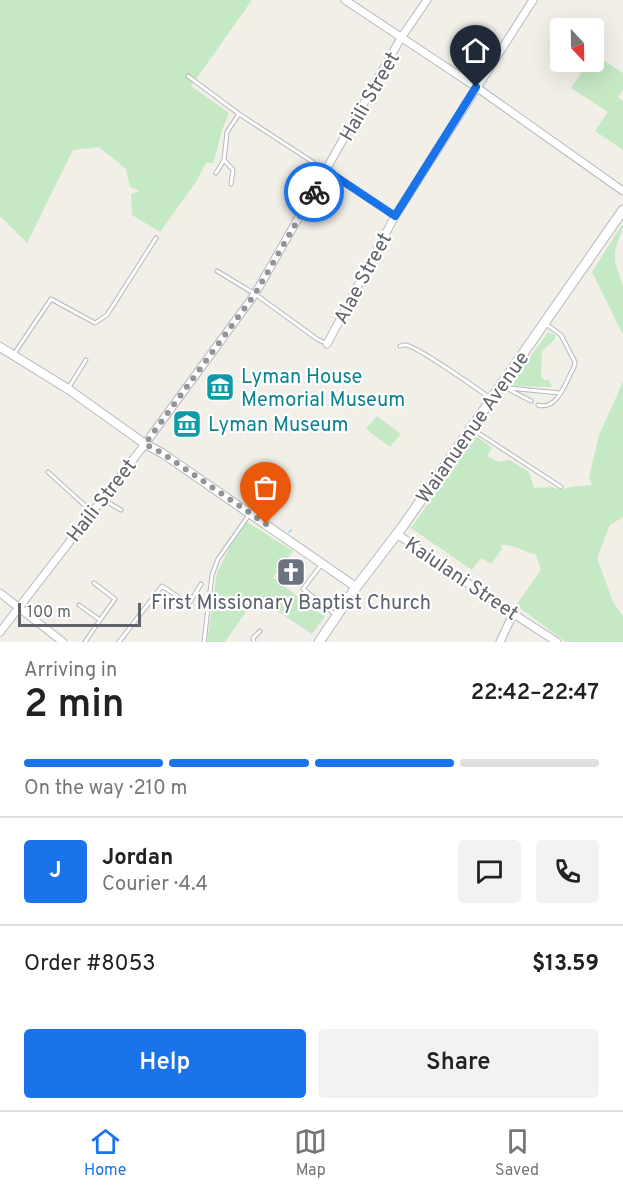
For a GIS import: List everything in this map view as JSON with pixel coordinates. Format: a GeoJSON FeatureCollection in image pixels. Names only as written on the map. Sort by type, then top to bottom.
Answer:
{"type":"FeatureCollection","features":[{"type":"Feature","properties":{"kind":"main road","name":"Waianuenue Avenue"},"geometry":{"type":"LineString","coordinates":[[319,642],[356,588],[398,534],[470,429],[504,386],[544,323],[623,210]]}},
{"type":"Feature","properties":{"kind":"street"},"geometry":{"type":"LineString","coordinates":[[345,0],[476,87],[623,190]]}},
{"type":"Feature","properties":{"kind":"street","name":"Haili Street"},"geometry":{"type":"LineString","coordinates":[[0,632],[145,444],[255,294],[401,38],[427,0]]}},
{"type":"Feature","properties":{"kind":"street","name":"Alae Street"},"geometry":{"type":"LineString","coordinates":[[327,344],[395,216],[533,0]]}},
{"type":"Feature","properties":{"kind":"street"},"geometry":{"type":"LineString","coordinates":[[0,346],[68,389],[356,588]]}},
{"type":"Feature","properties":{"kind":"street","name":"Kaiulani Street"},"geometry":{"type":"LineString","coordinates":[[398,534],[557,642]]}},
{"type":"Feature","properties":{"kind":"street"},"geometry":{"type":"LineString","coordinates":[[0,593],[63,642]]}},
{"type":"Feature","properties":{"kind":"street"},"geometry":{"type":"LineString","coordinates":[[500,642],[513,614]]}},
{"type":"Feature","properties":{"kind":"lane"},"geometry":{"type":"LineString","coordinates":[[188,76],[239,114],[395,216]]}},
{"type":"Feature","properties":{"kind":"lane"},"geometry":{"type":"LineString","coordinates":[[216,173],[224,160],[227,132],[239,114]]}},
{"type":"Feature","properties":{"kind":"lane"},"geometry":{"type":"LineString","coordinates":[[224,160],[233,170],[231,184]]}},
{"type":"Feature","properties":{"kind":"lane"},"geometry":{"type":"LineString","coordinates":[[13,356],[51,299],[95,323],[107,315],[156,238]]}},
{"type":"Feature","properties":{"kind":"lane"},"geometry":{"type":"LineString","coordinates":[[217,271],[255,294],[316,339],[327,344]]}},
{"type":"Feature","properties":{"kind":"lane"},"geometry":{"type":"LineString","coordinates":[[538,405],[552,404],[574,367],[574,358],[561,335],[544,323]]}},
{"type":"Feature","properties":{"kind":"lane"},"geometry":{"type":"LineString","coordinates":[[400,346],[405,344],[411,346],[491,400]]}},
{"type":"Feature","properties":{"kind":"lane"},"geometry":{"type":"LineString","coordinates":[[68,389],[86,360]]}},
{"type":"Feature","properties":{"kind":"lane"},"geometry":{"type":"LineString","coordinates":[[504,386],[560,393]]}},
{"type":"Feature","properties":{"kind":"lane"},"geometry":{"type":"LineString","coordinates":[[504,386],[531,401]]}},
{"type":"Feature","properties":{"kind":"lane"},"geometry":{"type":"LineString","coordinates":[[470,429],[561,487]]}},
{"type":"Feature","properties":{"kind":"lane"},"geometry":{"type":"LineString","coordinates":[[48,472],[92,512]]}},
{"type":"Feature","properties":{"kind":"lane"},"geometry":{"type":"LineString","coordinates":[[102,499],[121,510]]}},
{"type":"Feature","properties":{"kind":"lane"},"geometry":{"type":"LineString","coordinates":[[204,642],[212,575],[218,559],[250,513]]}},
{"type":"Feature","properties":{"kind":"lane"},"geometry":{"type":"LineString","coordinates":[[322,563],[303,589],[337,616]]}},
{"type":"Feature","properties":{"kind":"lane"},"geometry":{"type":"LineString","coordinates":[[84,642],[115,599],[94,583]]}},
{"type":"Feature","properties":{"kind":"lane"},"geometry":{"type":"LineString","coordinates":[[119,642],[162,586],[189,604],[201,584]]}},
{"type":"Feature","properties":{"kind":"lane"},"geometry":{"type":"LineString","coordinates":[[79,605],[99,620]]}},
{"type":"Feature","properties":{"kind":"lane"},"geometry":{"type":"LineString","coordinates":[[254,642],[253,638],[260,631]]}},
{"type":"Feature","properties":{"kind":"green space"},"geometry":{"type":"Polygon","coordinates":[[[0,0],[252,0],[191,86],[229,113],[213,163],[206,163],[196,182],[160,232],[132,215],[131,194],[140,191],[130,187],[126,169],[99,147],[73,150],[27,243],[0,216],[0,0]]]}},
{"type":"Feature","properties":{"kind":"green space"},"geometry":{"type":"Polygon","coordinates":[[[604,61],[623,73],[623,90],[618,97],[623,101],[623,150],[595,131],[608,112],[571,88],[582,72],[604,72],[604,61]]]}},
{"type":"Feature","properties":{"kind":"green space"},"geometry":{"type":"Polygon","coordinates":[[[623,223],[616,246],[615,259],[623,287],[623,335],[592,272],[623,223]]]}},
{"type":"Feature","properties":{"kind":"green space"},"geometry":{"type":"Polygon","coordinates":[[[548,332],[555,335],[555,339],[542,351],[541,376],[544,380],[549,380],[552,387],[515,386],[512,383],[548,332]]]}},
{"type":"Feature","properties":{"kind":"green space"},"geometry":{"type":"Polygon","coordinates":[[[623,382],[623,517],[610,525],[597,558],[613,602],[623,617],[623,642],[566,642],[516,605],[541,570],[536,555],[514,546],[500,545],[502,549],[491,564],[481,558],[472,570],[411,528],[476,436],[492,448],[487,456],[499,462],[509,460],[529,472],[534,488],[552,487],[561,490],[592,485],[589,478],[599,435],[623,382]]]}},
{"type":"Feature","properties":{"kind":"green space"},"geometry":{"type":"Polygon","coordinates":[[[377,416],[401,434],[390,447],[366,429],[377,416]]]}},
{"type":"Feature","properties":{"kind":"green space"},"geometry":{"type":"Polygon","coordinates":[[[247,522],[293,551],[273,577],[325,616],[312,634],[256,597],[225,642],[207,642],[217,573],[230,547],[247,522]]]}},
{"type":"Feature","properties":{"kind":"way so far"},"geometry":{"type":"LineString","coordinates":[[266,524],[162,453],[145,444],[255,294],[314,192]]}},
{"type":"Feature","properties":{"kind":"place","name":"Lyman House Memorial Museum"},"geometry":{"type":"Point","coordinates":[220,387]}},
{"type":"Feature","properties":{"kind":"place","name":"Lyman Museum"},"geometry":{"type":"Point","coordinates":[187,424]}},
{"type":"Feature","properties":{"kind":"place","name":"First Missionary Baptist Church"},"geometry":{"type":"Point","coordinates":[291,572]}},
{"type":"Feature","properties":{"kind":"route"},"geometry":{"type":"LineString","coordinates":[[314,192],[326,170],[395,216],[476,87]]}}]}
